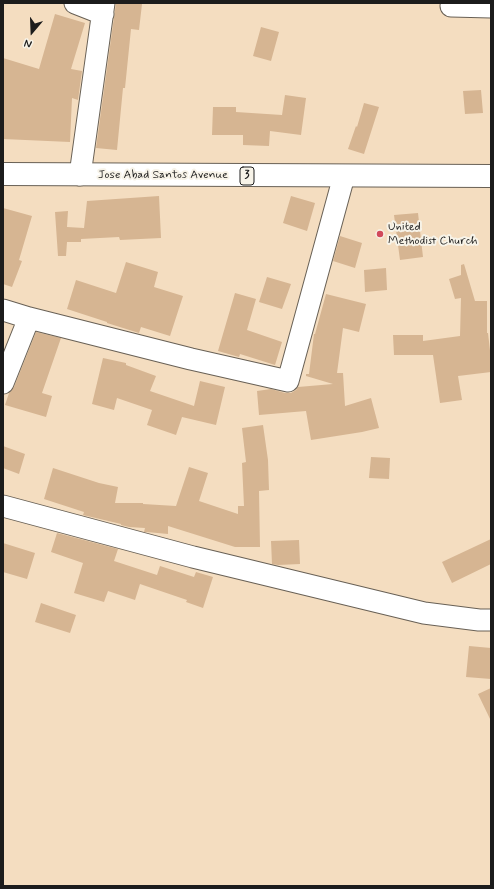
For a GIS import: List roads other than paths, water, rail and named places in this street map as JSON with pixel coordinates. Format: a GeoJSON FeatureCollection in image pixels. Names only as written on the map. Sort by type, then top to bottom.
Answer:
{"type":"FeatureCollection","features":[{"type":"Feature","properties":{"kind":"highway","name":"Jose Abad Santos Avenue"},"geometry":{"type":"LineString","coordinates":[[3,174],[491,176]]}},
{"type":"Feature","properties":{"kind":"street"},"geometry":{"type":"LineString","coordinates":[[75,3],[104,9],[80,175]]}},
{"type":"Feature","properties":{"kind":"street"},"geometry":{"type":"LineString","coordinates":[[451,6],[491,7]]}},
{"type":"Feature","properties":{"kind":"street"},"geometry":{"type":"LineString","coordinates":[[3,310],[191,359],[288,381],[344,176]]}},
{"type":"Feature","properties":{"kind":"street"},"geometry":{"type":"LineString","coordinates":[[3,383],[29,318]]}},
{"type":"Feature","properties":{"kind":"street"},"geometry":{"type":"LineString","coordinates":[[3,506],[193,557],[424,613],[479,620],[491,620]]}},
{"type":"Feature","properties":{"kind":"place","name":"United Methodist Church"},"geometry":{"type":"Point","coordinates":[380,234]}}]}
